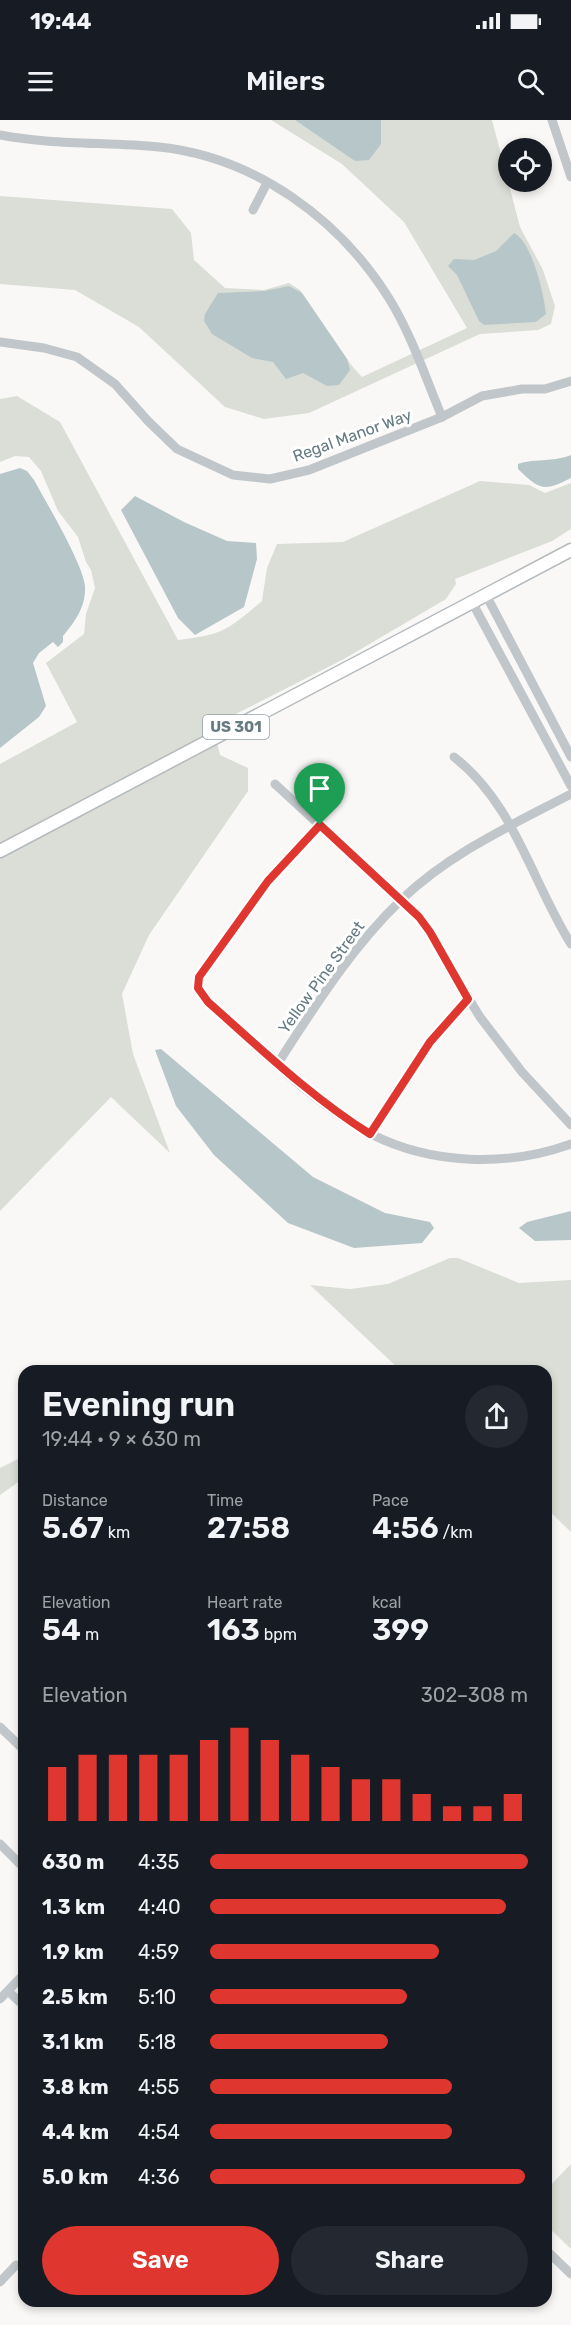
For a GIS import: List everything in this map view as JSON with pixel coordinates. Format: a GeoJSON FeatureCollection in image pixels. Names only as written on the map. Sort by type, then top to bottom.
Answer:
{"type":"FeatureCollection","features":[{"type":"Feature","properties":{"kind":"main road","name":"US 301"},"geometry":{"type":"LineString","coordinates":[[0,851],[571,550]]}},
{"type":"Feature","properties":{"kind":"street"},"geometry":{"type":"LineString","coordinates":[[552,120],[571,177]]}},
{"type":"Feature","properties":{"kind":"street"},"geometry":{"type":"LineString","coordinates":[[0,135],[32,141],[159,147],[200,154],[233,165],[292,196],[324,221],[369,269],[391,302],[442,417]]}},
{"type":"Feature","properties":{"kind":"street"},"geometry":{"type":"LineString","coordinates":[[252,210],[267,183]]}},
{"type":"Feature","properties":{"kind":"street","name":"Regal Manor Way"},"geometry":{"type":"LineString","coordinates":[[0,342],[44,348],[77,357],[115,384],[177,449],[233,476],[270,478],[309,470],[442,417],[482,396],[522,389],[545,389],[571,381]]}},
{"type":"Feature","properties":{"kind":"street"},"geometry":{"type":"LineString","coordinates":[[486,595],[571,757]]}},
{"type":"Feature","properties":{"kind":"street"},"geometry":{"type":"LineString","coordinates":[[472,602],[571,786]]}},
{"type":"Feature","properties":{"kind":"street"},"geometry":{"type":"LineString","coordinates":[[454,757],[479,778],[510,826],[552,913],[571,944]]}},
{"type":"Feature","properties":{"kind":"street"},"geometry":{"type":"LineString","coordinates":[[275,784],[401,900],[430,932],[468,999],[522,1072],[571,1125]]}},
{"type":"Feature","properties":{"kind":"street","name":"Yellow Pine Street"},"geometry":{"type":"LineString","coordinates":[[278,1063],[337,975],[401,900],[448,863],[510,826],[571,794]]}},
{"type":"Feature","properties":{"kind":"street"},"geometry":{"type":"LineString","coordinates":[[320,825],[268,881],[199,977],[198,988],[208,1002],[340,1115],[370,1134],[418,1151],[472,1160],[524,1157],[571,1144]]}},
{"type":"Feature","properties":{"kind":"street"},"geometry":{"type":"LineString","coordinates":[[370,1134],[430,1042],[468,999]]}},
{"type":"Feature","properties":{"kind":"street"},"geometry":{"type":"LineString","coordinates":[[0,1727],[18,1744]]}},
{"type":"Feature","properties":{"kind":"street"},"geometry":{"type":"LineString","coordinates":[[0,1844],[18,1862]]}},
{"type":"Feature","properties":{"kind":"street"},"geometry":{"type":"LineString","coordinates":[[0,1999],[18,1980]]}},
{"type":"Feature","properties":{"kind":"street"},"geometry":{"type":"LineString","coordinates":[[8,1991],[18,2000]]}},
{"type":"Feature","properties":{"kind":"street"},"geometry":{"type":"LineString","coordinates":[[552,2256],[571,2274]]}},
{"type":"Feature","properties":{"kind":"street"},"geometry":{"type":"LineString","coordinates":[[0,2282],[16,2265]]}},
{"type":"Feature","properties":{"kind":"shaded area"},"geometry":{"type":"Polygon","coordinates":[[[271,120],[492,120],[498,143],[498,192],[511,192],[520,227],[543,270],[555,306],[551,324],[538,330],[480,334],[309,413],[264,419],[225,407],[139,327],[75,290],[0,284],[0,196],[172,209],[191,233],[194,260],[225,288],[264,290],[289,283],[300,290],[362,377],[467,328],[404,222],[342,164],[271,120]]]}},
{"type":"Feature","properties":{"kind":"shaded area"},"geometry":{"type":"Polygon","coordinates":[[[295,120],[381,120],[381,144],[369,160],[355,161],[295,120]]]}},
{"type":"Feature","properties":{"kind":"shaded area"},"geometry":{"type":"Polygon","coordinates":[[[514,233],[532,257],[543,294],[546,314],[536,322],[484,325],[479,321],[457,275],[448,266],[454,259],[474,260],[496,251],[514,233]]]}},
{"type":"Feature","properties":{"kind":"shaded area"},"geometry":{"type":"Polygon","coordinates":[[[289,286],[302,293],[347,359],[350,370],[339,385],[327,386],[303,373],[286,379],[273,362],[252,358],[212,334],[204,321],[205,314],[218,293],[265,291],[289,286]]]}},
{"type":"Feature","properties":{"kind":"shaded area"},"geometry":{"type":"Polygon","coordinates":[[[17,396],[60,422],[178,640],[205,636],[223,630],[262,601],[267,568],[277,544],[343,542],[480,481],[529,485],[545,493],[571,483],[571,529],[552,541],[455,579],[456,584],[446,599],[344,659],[214,725],[215,733],[0,846],[0,764],[77,722],[46,663],[84,634],[86,614],[95,588],[91,570],[78,537],[58,511],[41,471],[29,457],[15,456],[0,462],[0,399],[17,396]]]}},
{"type":"Feature","properties":{"kind":"shaded area"},"geometry":{"type":"Polygon","coordinates":[[[571,455],[571,478],[548,487],[537,485],[518,469],[518,464],[523,462],[557,459],[571,455]]]}},
{"type":"Feature","properties":{"kind":"shaded area"},"geometry":{"type":"Polygon","coordinates":[[[20,468],[27,471],[34,480],[63,533],[83,576],[85,594],[79,613],[63,636],[63,642],[58,647],[53,642],[39,653],[33,663],[46,706],[39,717],[0,748],[0,474],[20,468]]]}},
{"type":"Feature","properties":{"kind":"shaded area"},"geometry":{"type":"Polygon","coordinates":[[[135,496],[184,522],[227,541],[256,543],[257,559],[244,607],[195,635],[178,618],[121,510],[135,496]]]}},
{"type":"Feature","properties":{"kind":"shaded area"},"geometry":{"type":"Polygon","coordinates":[[[217,742],[220,755],[248,768],[248,791],[149,935],[122,994],[133,1054],[170,1153],[111,1097],[0,1211],[0,856],[217,742]]]}},
{"type":"Feature","properties":{"kind":"shaded area"},"geometry":{"type":"Polygon","coordinates":[[[161,1049],[313,1177],[385,1213],[430,1222],[434,1228],[422,1243],[354,1248],[288,1223],[214,1155],[176,1106],[155,1050],[161,1049]]]}},
{"type":"Feature","properties":{"kind":"shaded area"},"geometry":{"type":"Polygon","coordinates":[[[571,1211],[571,1240],[535,1241],[519,1228],[527,1222],[571,1211]]]}},
{"type":"Feature","properties":{"kind":"shaded area"},"geometry":{"type":"Polygon","coordinates":[[[450,1258],[458,1258],[519,1283],[571,1280],[571,1532],[552,1514],[552,1365],[395,1365],[310,1285],[350,1289],[388,1284],[450,1258]]]}},
{"type":"Feature","properties":{"kind":"shaded area"},"geometry":{"type":"Polygon","coordinates":[[[18,1459],[18,1482],[0,1495],[0,1468],[18,1459]]]}},
{"type":"Feature","properties":{"kind":"shaded area"},"geometry":{"type":"Polygon","coordinates":[[[571,2164],[571,2249],[552,2231],[552,2184],[571,2164]]]}},
{"type":"Feature","properties":{"kind":"route"},"geometry":{"type":"LineString","coordinates":[[320,825],[414,911],[430,932],[468,999],[430,1042],[370,1134],[340,1115],[303,1085],[208,1002],[198,988],[199,977],[268,881],[320,825]]}}]}
